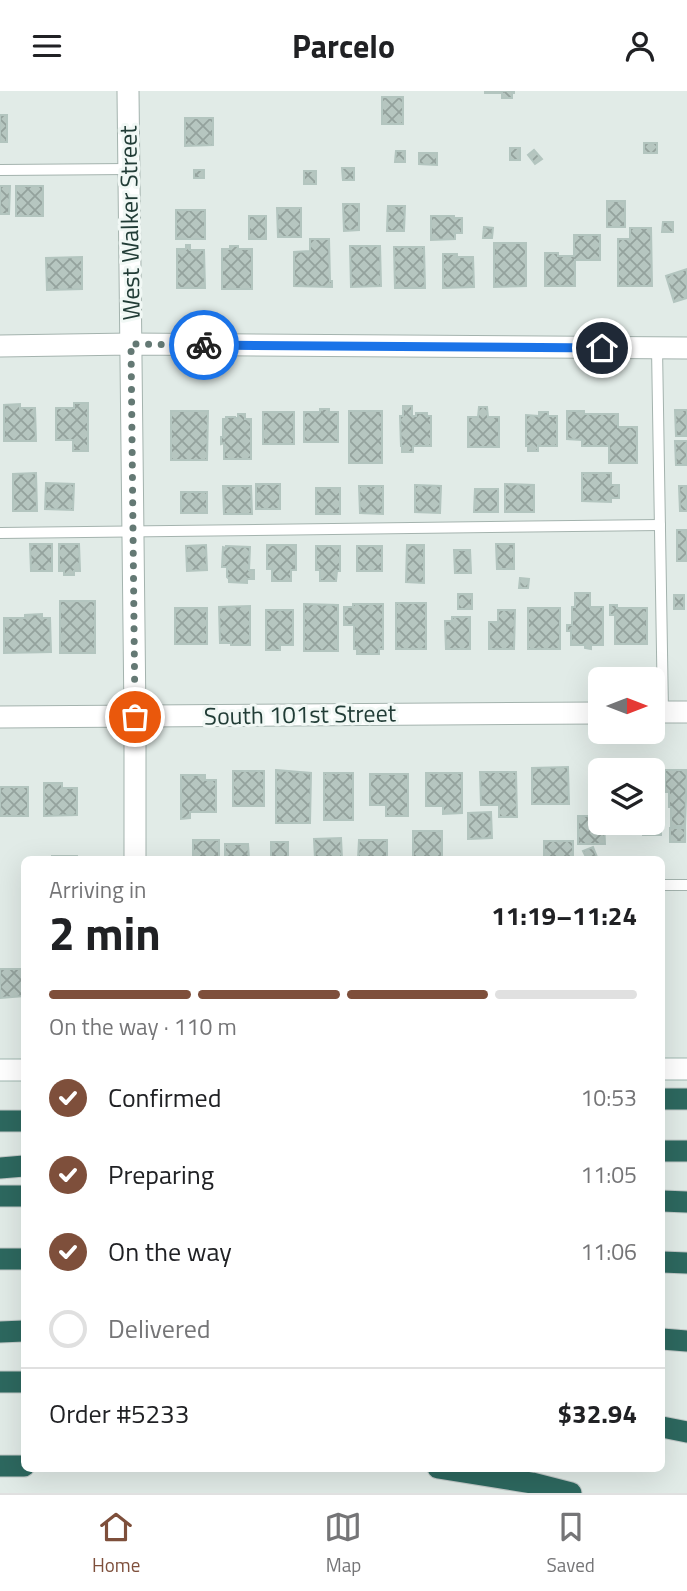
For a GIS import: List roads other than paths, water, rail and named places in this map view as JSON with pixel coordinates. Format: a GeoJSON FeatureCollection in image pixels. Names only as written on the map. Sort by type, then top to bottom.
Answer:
{"type":"FeatureCollection","features":[{"type":"Feature","properties":{"kind":"highway"},"geometry":{"type":"LineString","coordinates":[[665,1099],[687,1099]]}},
{"type":"Feature","properties":{"kind":"highway"},"geometry":{"type":"LineString","coordinates":[[0,1121],[21,1121]]}},
{"type":"Feature","properties":{"kind":"highway"},"geometry":{"type":"LineString","coordinates":[[665,1151],[687,1151]]}},
{"type":"Feature","properties":{"kind":"highway"},"geometry":{"type":"LineString","coordinates":[[0,1168],[21,1166]]}},
{"type":"Feature","properties":{"kind":"highway"},"geometry":{"type":"LineString","coordinates":[[0,1196],[21,1196]]}},
{"type":"Feature","properties":{"kind":"highway"},"geometry":{"type":"LineString","coordinates":[[665,1201],[687,1202]]}},
{"type":"Feature","properties":{"kind":"highway"},"geometry":{"type":"LineString","coordinates":[[0,1259],[21,1259]]}},
{"type":"Feature","properties":{"kind":"highway"},"geometry":{"type":"LineString","coordinates":[[665,1262],[687,1263]]}},
{"type":"Feature","properties":{"kind":"highway"},"geometry":{"type":"LineString","coordinates":[[0,1332],[21,1331]]}},
{"type":"Feature","properties":{"kind":"highway"},"geometry":{"type":"LineString","coordinates":[[665,1339],[687,1341]]}},
{"type":"Feature","properties":{"kind":"highway"},"geometry":{"type":"LineString","coordinates":[[0,1382],[21,1382]]}},
{"type":"Feature","properties":{"kind":"highway"},"geometry":{"type":"LineString","coordinates":[[665,1427],[687,1431]]}},
{"type":"Feature","properties":{"kind":"highway"},"geometry":{"type":"LineString","coordinates":[[0,1466],[21,1466]]}},
{"type":"Feature","properties":{"kind":"highway"},"geometry":{"type":"LineString","coordinates":[[463,1472],[532,1483],[571,1493]]}},
{"type":"Feature","properties":{"kind":"street","name":"West Walker Street"},"geometry":{"type":"LineString","coordinates":[[128,91],[135,856]]}},
{"type":"Feature","properties":{"kind":"street"},"geometry":{"type":"LineString","coordinates":[[0,346],[131,344],[687,348]]}},
{"type":"Feature","properties":{"kind":"street"},"geometry":{"type":"LineString","coordinates":[[665,712],[687,712]]}},
{"type":"Feature","properties":{"kind":"street","name":"South 101st Street"},"geometry":{"type":"LineString","coordinates":[[0,717],[588,713]]}},
{"type":"Feature","properties":{"kind":"street"},"geometry":{"type":"LineString","coordinates":[[665,1069],[687,1069]]}},
{"type":"Feature","properties":{"kind":"street"},"geometry":{"type":"LineString","coordinates":[[0,1070],[21,1070]]}},
{"type":"Feature","properties":{"kind":"lane"},"geometry":{"type":"LineString","coordinates":[[0,170],[129,169]]}},
{"type":"Feature","properties":{"kind":"lane"},"geometry":{"type":"LineString","coordinates":[[657,348],[660,525],[658,667]]}},
{"type":"Feature","properties":{"kind":"lane"},"geometry":{"type":"LineString","coordinates":[[0,533],[660,525]]}},
{"type":"Feature","properties":{"kind":"lane"},"geometry":{"type":"LineString","coordinates":[[665,885],[687,885]]}}]}
